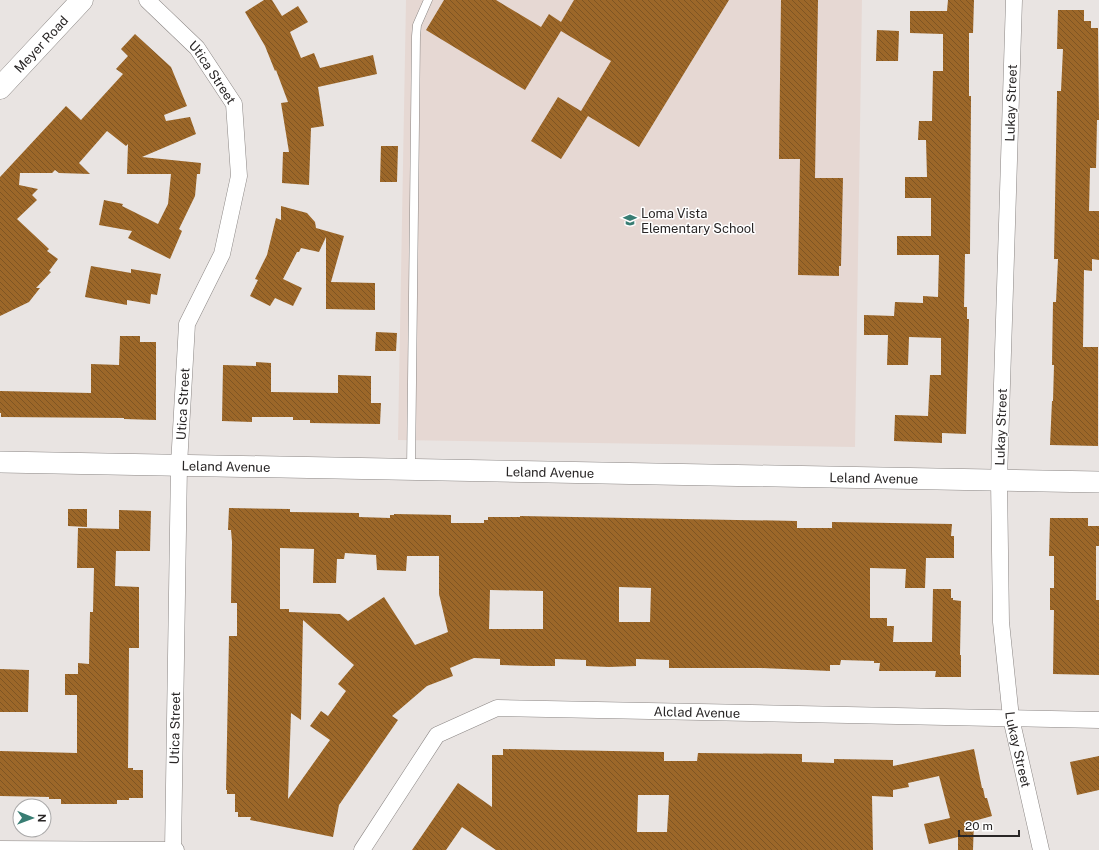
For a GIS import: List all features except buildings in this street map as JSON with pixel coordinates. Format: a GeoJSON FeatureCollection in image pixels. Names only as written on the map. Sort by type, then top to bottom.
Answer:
{"type":"FeatureCollection","features":[{"type":"Feature","properties":{"kind":"main road","name":"Meyer Road"},"geometry":{"type":"LineString","coordinates":[[0,88],[82,0]]}},
{"type":"Feature","properties":{"kind":"street","name":"Utica Street"},"geometry":{"type":"LineString","coordinates":[[147,0],[197,48],[234,104],[239,176],[222,254],[187,324],[180,466],[174,850]]}},
{"type":"Feature","properties":{"kind":"street","name":"Lukay Street"},"geometry":{"type":"LineString","coordinates":[[1014,0],[999,480],[1001,622],[1011,718],[1042,850]]}},
{"type":"Feature","properties":{"kind":"street","name":"Leland Avenue"},"geometry":{"type":"LineString","coordinates":[[0,462],[1099,482]]}},
{"type":"Feature","properties":{"kind":"street","name":"Alclad Avenue"},"geometry":{"type":"LineString","coordinates":[[362,850],[437,735],[497,708],[1099,720]]}},
{"type":"Feature","properties":{"kind":"street"},"geometry":{"type":"LineString","coordinates":[[0,849],[174,850]]}},
{"type":"Feature","properties":{"kind":"lane"},"geometry":{"type":"LineString","coordinates":[[411,470],[416,36],[417,25],[428,0]]}},
{"type":"Feature","properties":{"kind":"shaded area","name":"Loma Vista Elementary School"},"geometry":{"type":"Polygon","coordinates":[[[406,0],[862,0],[855,447],[398,440],[406,0]]]}},
{"type":"Feature","properties":{"kind":"place","name":"Loma Vista Elementary School"},"geometry":{"type":"Point","coordinates":[630,220]}}]}
